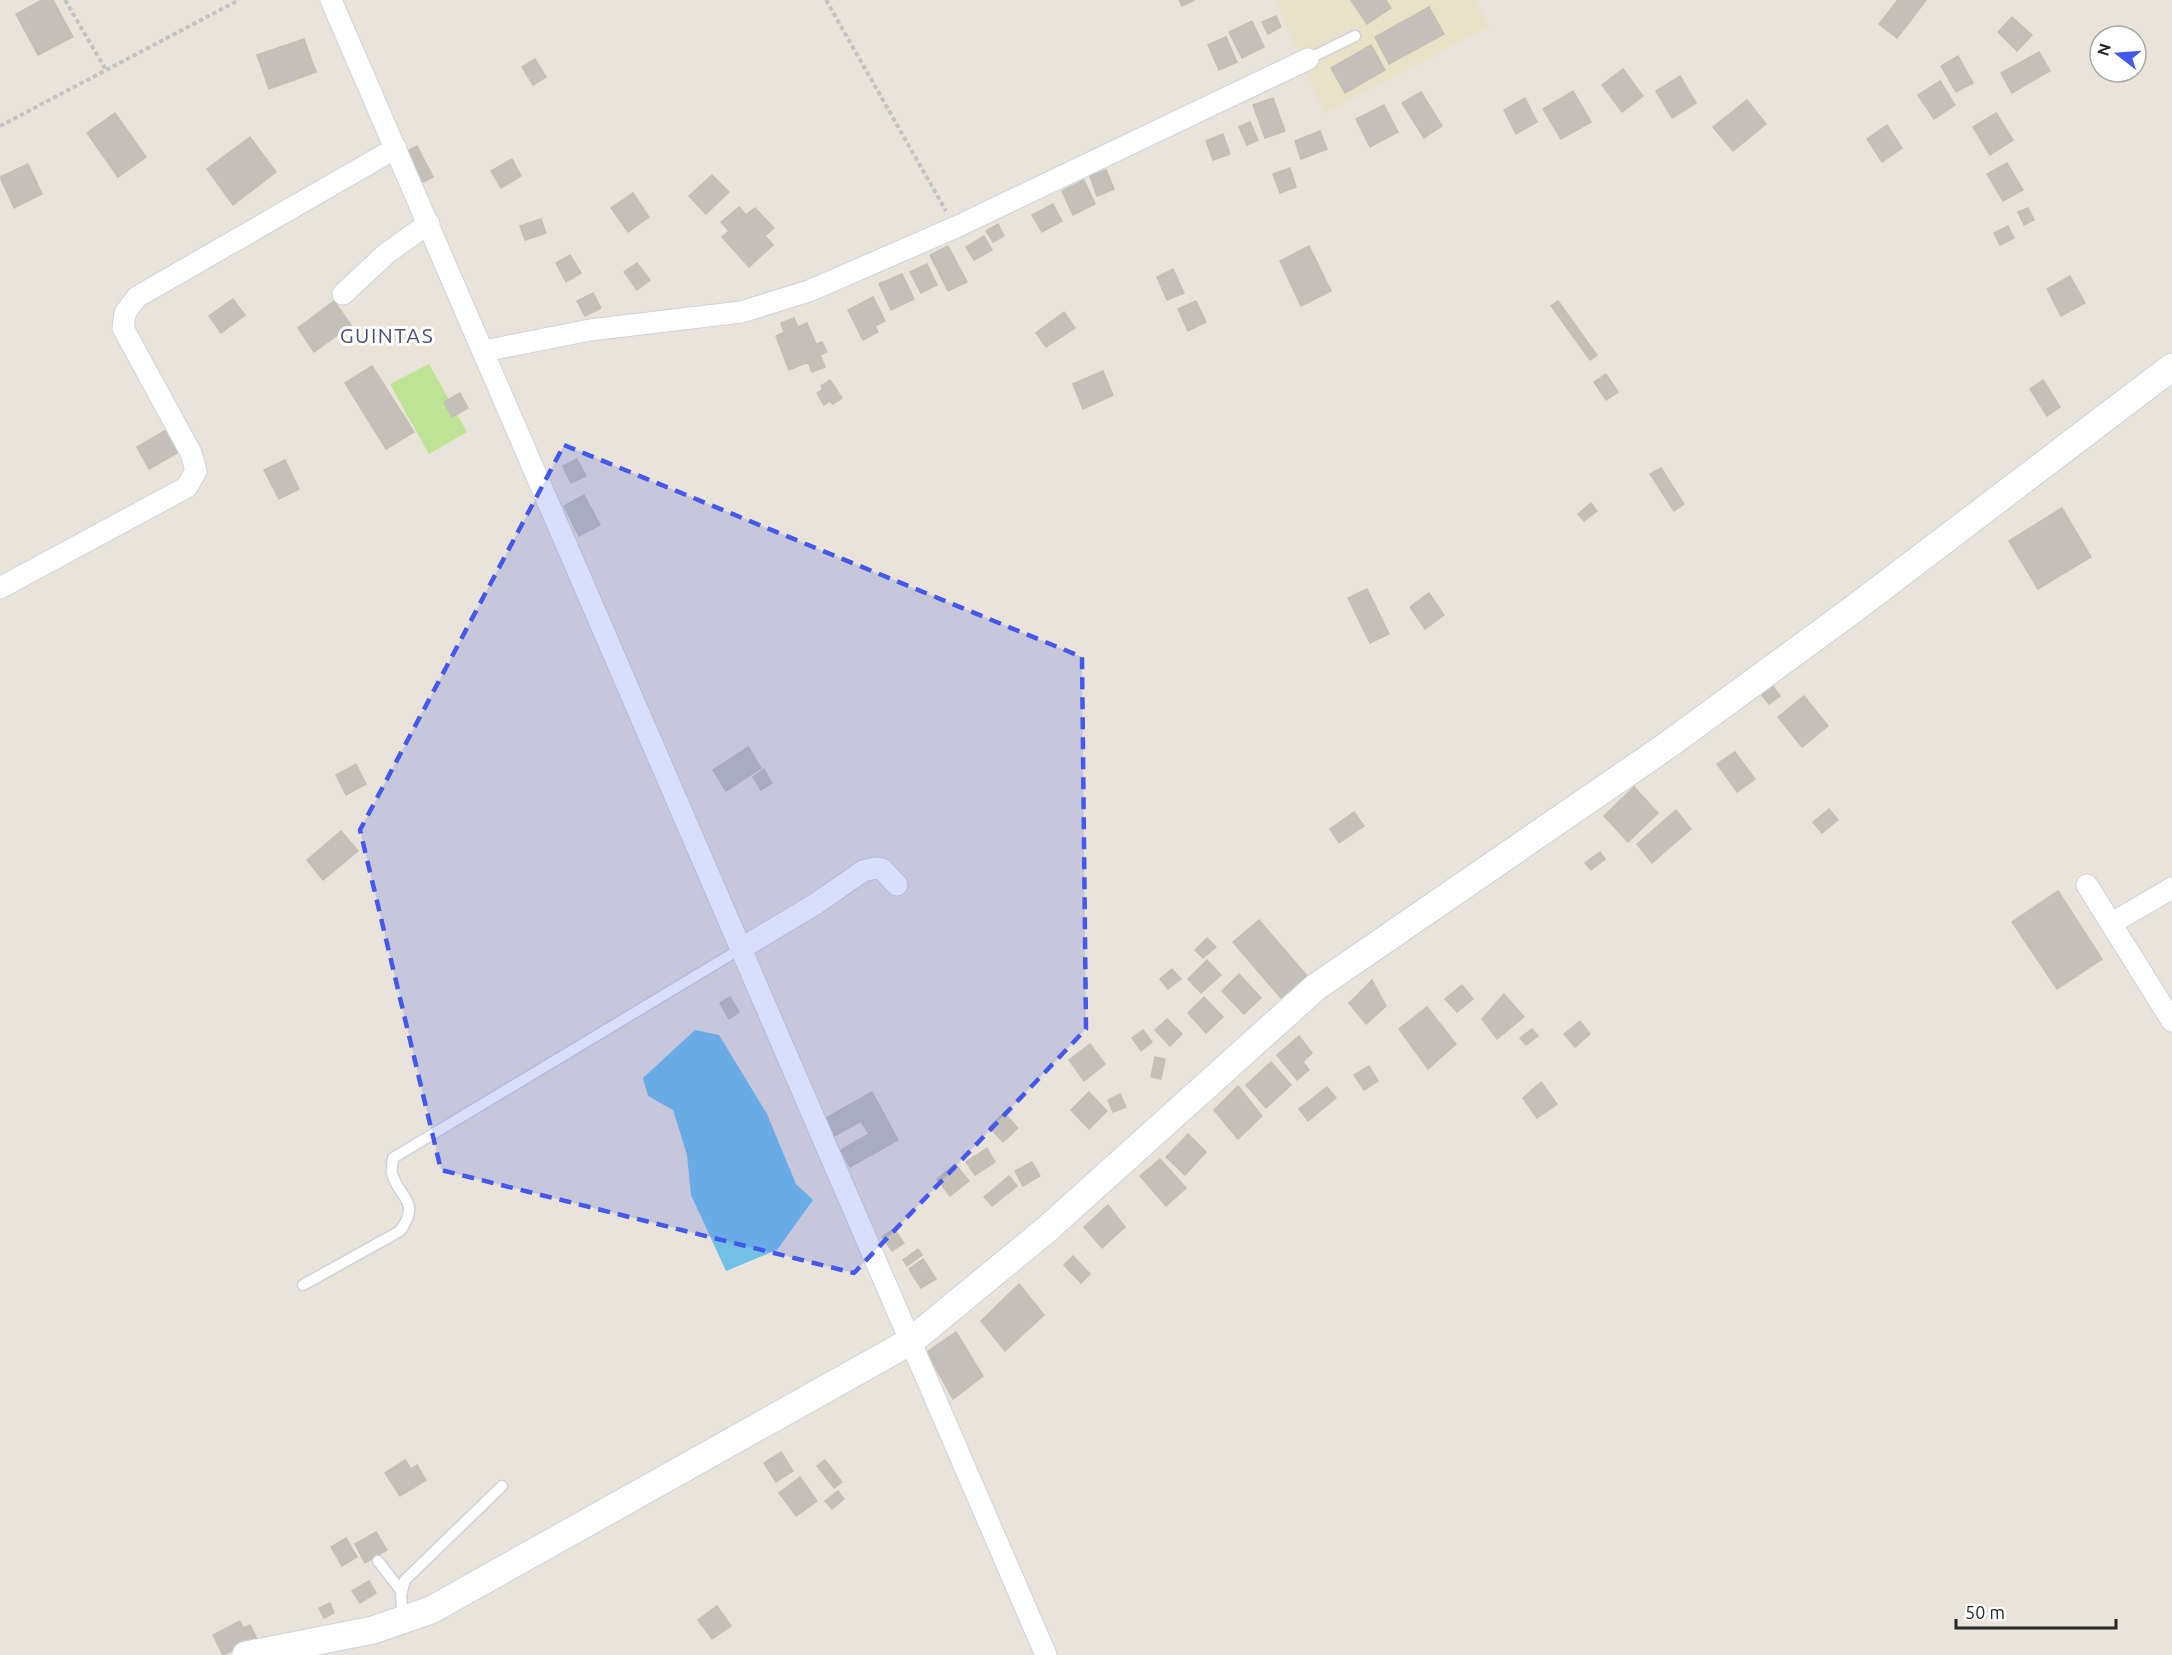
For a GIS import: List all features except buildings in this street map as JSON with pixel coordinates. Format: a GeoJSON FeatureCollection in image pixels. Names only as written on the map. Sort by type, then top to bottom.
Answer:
{"type":"FeatureCollection","features":[{"type":"Feature","properties":{"kind":"street"},"geometry":{"type":"LineString","coordinates":[[331,0],[1046,1655]]}},
{"type":"Feature","properties":{"kind":"street"},"geometry":{"type":"LineString","coordinates":[[484,351],[590,330],[741,312],[809,291],[956,227],[1308,59]]}},
{"type":"Feature","properties":{"kind":"street"},"geometry":{"type":"LineString","coordinates":[[0,588],[187,487],[196,471],[191,453],[123,328],[125,313],[137,297],[396,148]]}},
{"type":"Feature","properties":{"kind":"street"},"geometry":{"type":"LineString","coordinates":[[343,294],[387,253],[429,223]]}},
{"type":"Feature","properties":{"kind":"street"},"geometry":{"type":"LineString","coordinates":[[246,1655],[373,1630],[431,1610],[911,1341],[1046,1230],[1316,987],[1665,747],[1851,611],[2172,367]]}},
{"type":"Feature","properties":{"kind":"street"},"geometry":{"type":"LineString","coordinates":[[742,948],[869,869],[882,869],[897,885]]}},
{"type":"Feature","properties":{"kind":"street"},"geometry":{"type":"LineString","coordinates":[[2087,885],[2172,1021]]}},
{"type":"Feature","properties":{"kind":"street"},"geometry":{"type":"LineString","coordinates":[[2112,923],[2172,888]]}},
{"type":"Feature","properties":{"kind":"lane"},"geometry":{"type":"LineString","coordinates":[[1308,59],[1355,36]]}},
{"type":"Feature","properties":{"kind":"lane"},"geometry":{"type":"LineString","coordinates":[[303,1285],[400,1231],[408,1220],[408,1203],[392,1173],[393,1158],[742,948]]}},
{"type":"Feature","properties":{"kind":"lane"},"geometry":{"type":"LineString","coordinates":[[403,1619],[402,1592],[405,1580],[501,1486]]}},
{"type":"Feature","properties":{"kind":"lane"},"geometry":{"type":"LineString","coordinates":[[378,1561],[402,1592]]}},
{"type":"Feature","properties":{"kind":"path"},"geometry":{"type":"LineString","coordinates":[[65,0],[106,70]]}},
{"type":"Feature","properties":{"kind":"path"},"geometry":{"type":"LineString","coordinates":[[0,126],[239,0]]}},
{"type":"Feature","properties":{"kind":"path"},"geometry":{"type":"LineString","coordinates":[[826,0],[956,227]]}},
{"type":"Feature","properties":{"kind":"highlighted area"},"geometry":{"type":"Polygon","coordinates":[[[564,445],[1082,657],[1086,1029],[854,1273],[441,1170],[360,830],[564,445]]]}},
{"type":"Feature","properties":{"kind":"shaded area"},"geometry":{"type":"Polygon","coordinates":[[[1276,0],[1476,0],[1489,27],[1324,114],[1276,0]]]}},
{"type":"Feature","properties":{"kind":"green space"},"geometry":{"type":"Polygon","coordinates":[[[429,364],[467,432],[429,454],[390,384],[429,364]]]}},
{"type":"Feature","properties":{"kind":"water"},"geometry":{"type":"Polygon","coordinates":[[[695,1030],[719,1035],[767,1114],[796,1184],[813,1200],[777,1250],[726,1271],[691,1195],[687,1155],[673,1110],[648,1096],[643,1078],[695,1030]]]}},
{"type":"Feature","properties":{"kind":"district","name":"GUINTAS"},"geometry":{"type":"Point","coordinates":[387,336]}}]}
